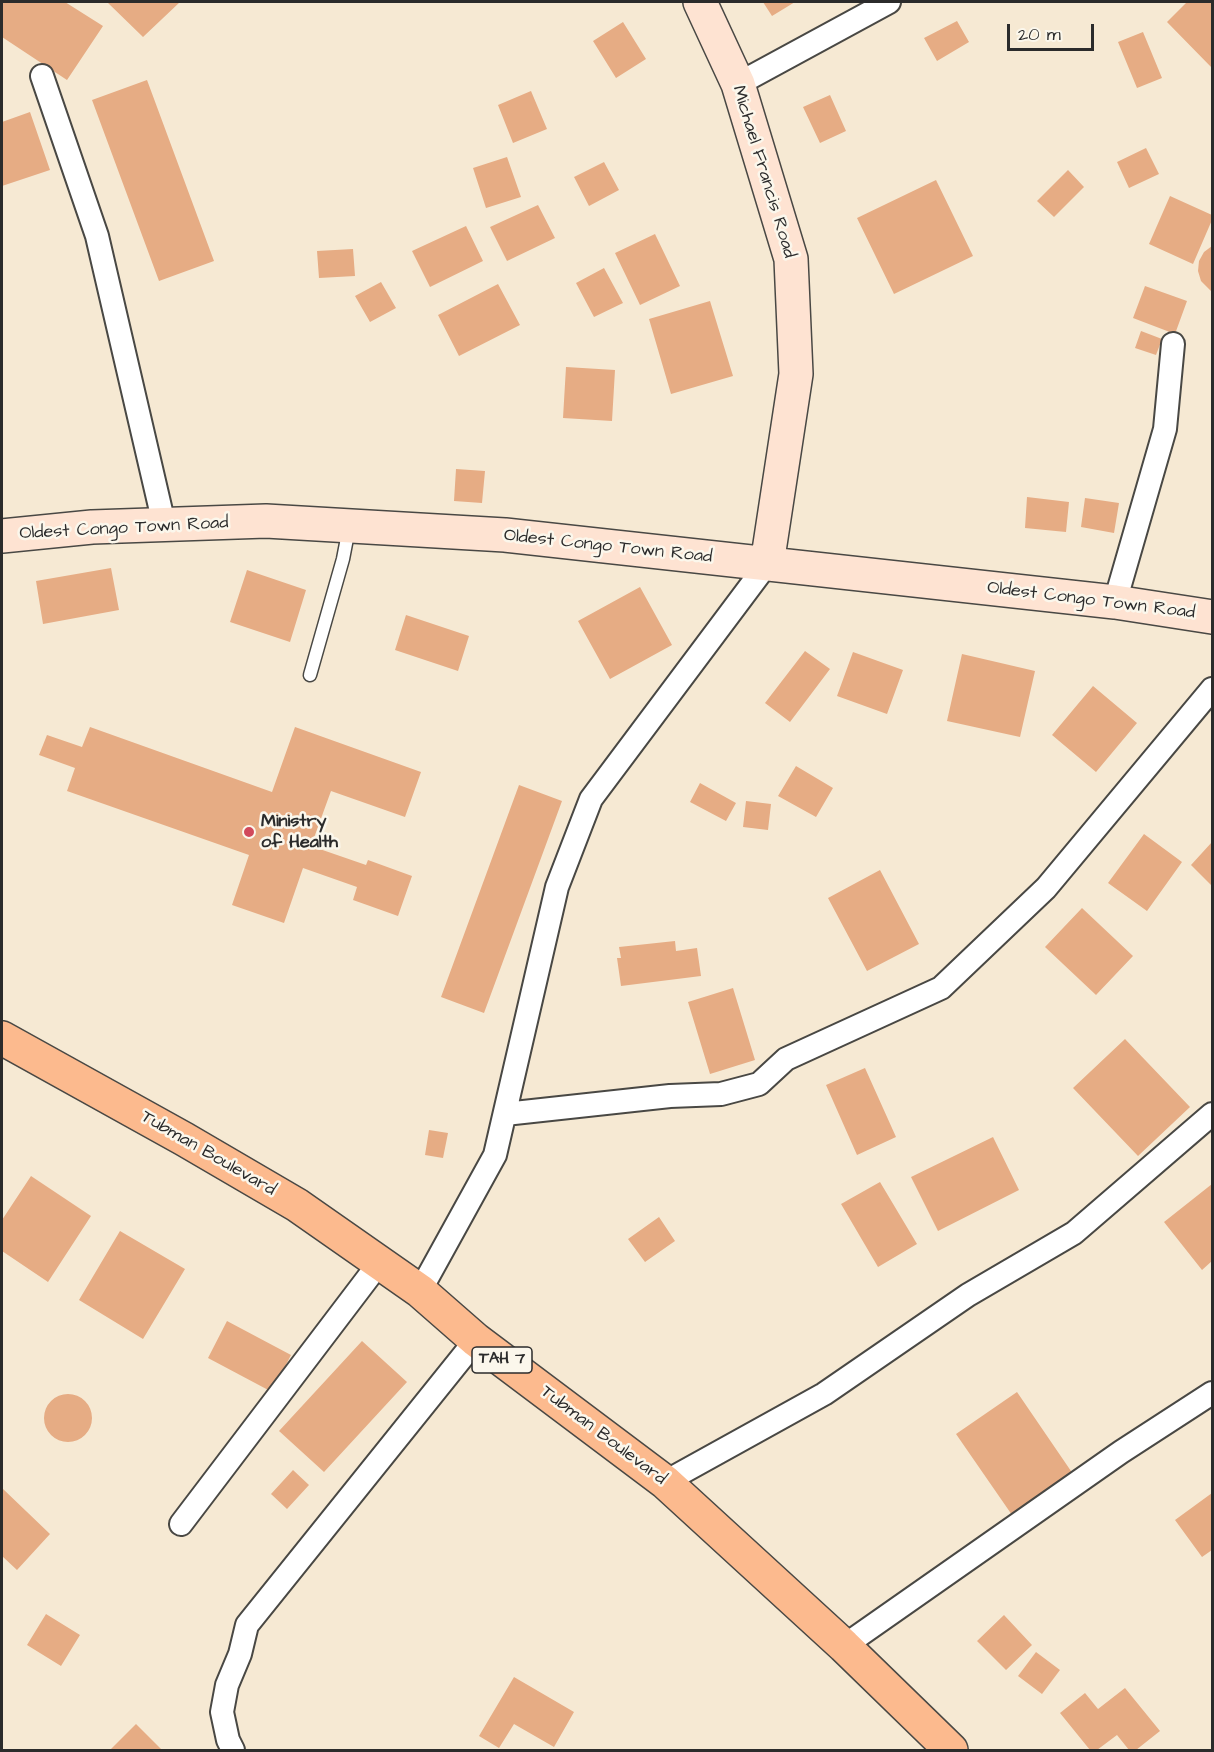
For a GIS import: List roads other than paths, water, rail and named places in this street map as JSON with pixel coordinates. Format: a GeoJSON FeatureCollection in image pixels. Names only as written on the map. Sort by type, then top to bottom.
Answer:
{"type":"FeatureCollection","features":[{"type":"Feature","properties":{"kind":"highway","name":"Tubman Boulevard"},"geometry":{"type":"LineString","coordinates":[[2,1038],[297,1205],[420,1291],[476,1340],[665,1482],[844,1647],[951,1750]]}},
{"type":"Feature","properties":{"kind":"street","name":"Michael Francis Road"},"geometry":{"type":"LineString","coordinates":[[700,2],[738,84],[791,259],[796,374],[767,564]]}},
{"type":"Feature","properties":{"kind":"street"},"geometry":{"type":"LineString","coordinates":[[738,84],[889,2]]}},
{"type":"Feature","properties":{"kind":"street"},"geometry":{"type":"LineString","coordinates":[[42,76],[97,236],[164,524]]}},
{"type":"Feature","properties":{"kind":"street"},"geometry":{"type":"LineString","coordinates":[[1115,602],[1165,429],[1173,344]]}},
{"type":"Feature","properties":{"kind":"street","name":"Oldest Congo Town Road"},"geometry":{"type":"LineString","coordinates":[[2,536],[92,527],[266,521],[505,535],[1115,602],[1212,617]]}},
{"type":"Feature","properties":{"kind":"street"},"geometry":{"type":"LineString","coordinates":[[420,1291],[495,1155],[557,886],[591,799],[767,564]]}},
{"type":"Feature","properties":{"kind":"street"},"geometry":{"type":"LineString","coordinates":[[505,1114],[670,1096],[721,1094],[759,1084],[786,1059],[941,988],[1046,888],[1212,689]]}},
{"type":"Feature","properties":{"kind":"street"},"geometry":{"type":"LineString","coordinates":[[665,1482],[824,1394],[968,1294],[1074,1233],[1212,1114]]}},
{"type":"Feature","properties":{"kind":"street"},"geometry":{"type":"LineString","coordinates":[[182,1524],[380,1262]]}},
{"type":"Feature","properties":{"kind":"street"},"geometry":{"type":"LineString","coordinates":[[233,1750],[228,1740],[222,1712],[227,1685],[240,1654],[247,1625],[476,1340]]}},
{"type":"Feature","properties":{"kind":"street"},"geometry":{"type":"LineString","coordinates":[[844,1647],[1121,1452],[1212,1393]]}},
{"type":"Feature","properties":{"kind":"lane"},"geometry":{"type":"LineString","coordinates":[[310,675],[343,560],[350,526]]}},
{"type":"Feature","properties":{"kind":"place","name":"Ministry of Health"},"geometry":{"type":"Point","coordinates":[249,832]}}]}
